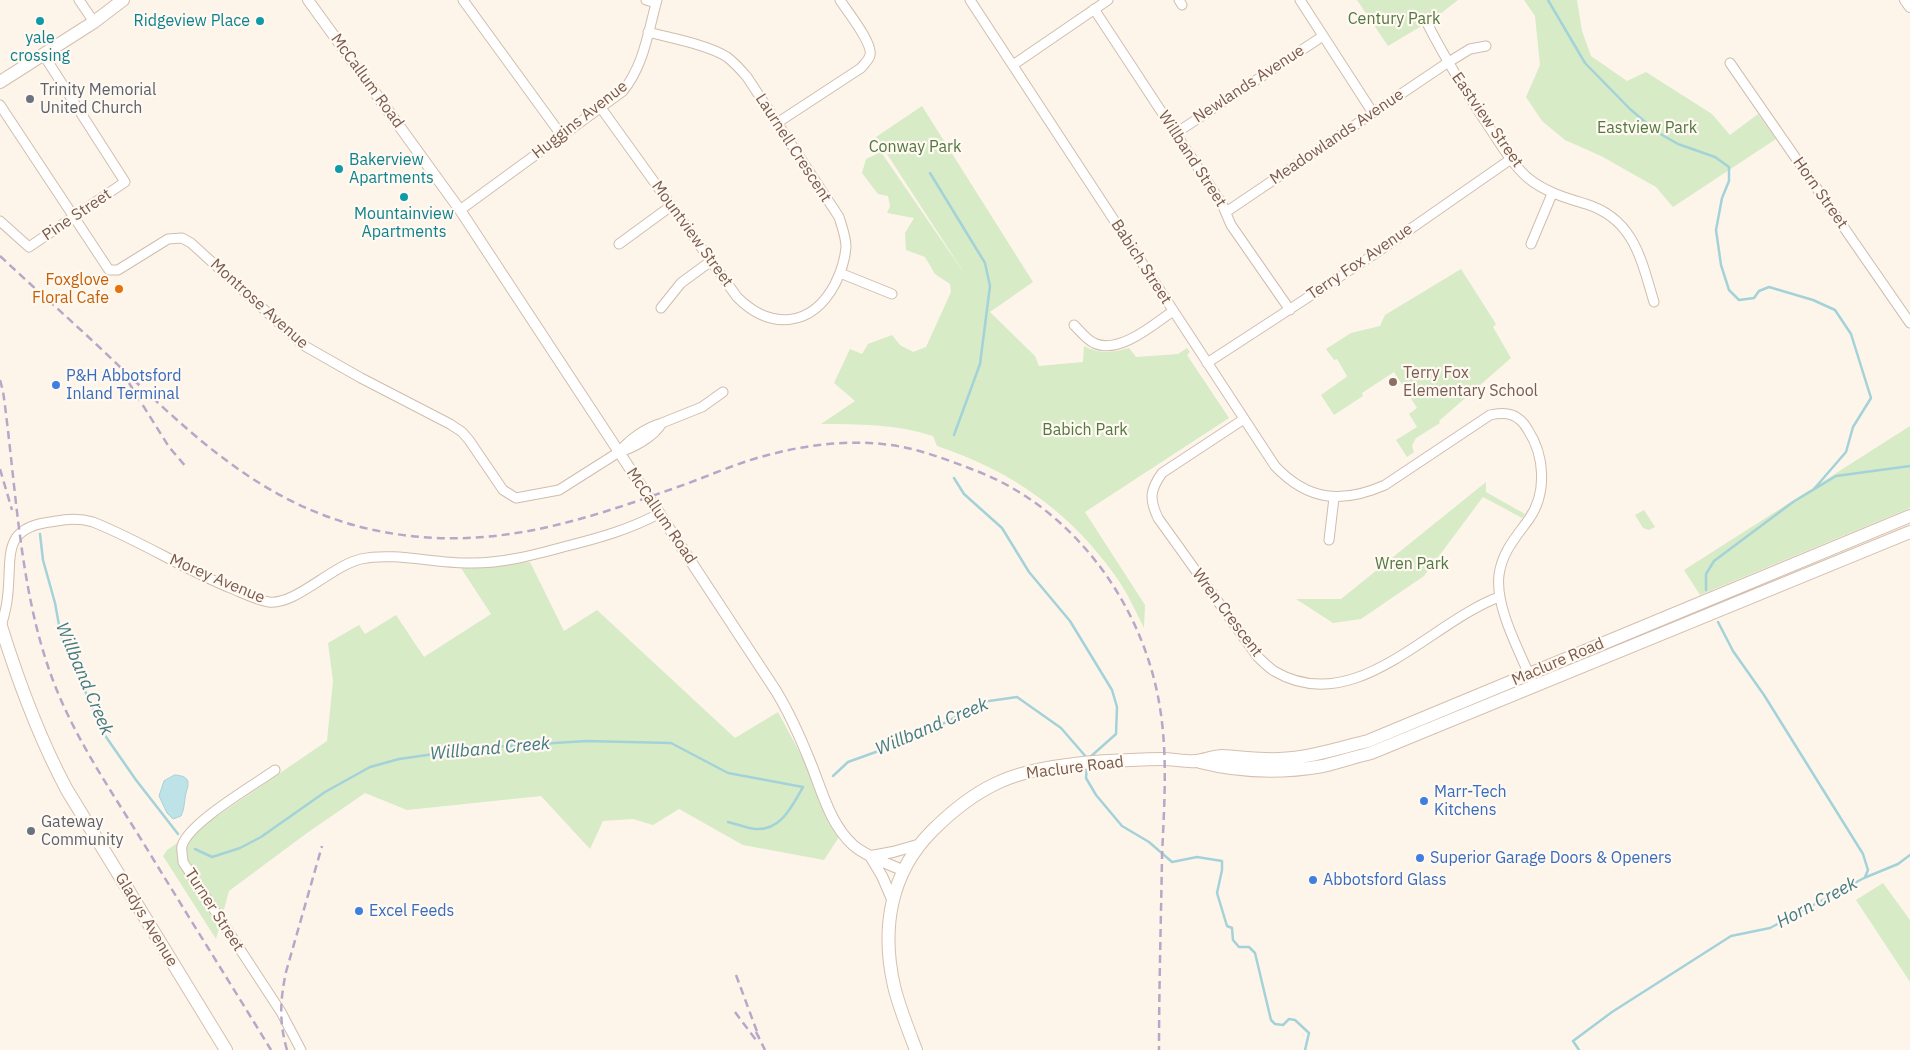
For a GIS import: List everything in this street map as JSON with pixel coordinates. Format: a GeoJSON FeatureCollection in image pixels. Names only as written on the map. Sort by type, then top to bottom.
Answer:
{"type":"FeatureCollection","features":[{"type":"Feature","properties":{"kind":"main road"},"geometry":{"type":"LineString","coordinates":[[0,82],[94,22],[123,0]]}},
{"type":"Feature","properties":{"kind":"main road","name":"Maclure Road"},"geometry":{"type":"LineString","coordinates":[[904,871],[921,844],[954,810],[981,791],[1024,772],[1068,765],[1164,759],[1195,761],[1220,767],[1282,771],[1322,766],[1371,753],[1910,516]]}},
{"type":"Feature","properties":{"kind":"main road","name":"Maclure Road"},"geometry":{"type":"LineString","coordinates":[[1532,681],[1910,532]]}},
{"type":"Feature","properties":{"kind":"main road","name":"Gladys Avenue"},"geometry":{"type":"LineString","coordinates":[[1,625],[11,660],[36,726],[59,774],[186,987],[226,1050]]}},
{"type":"Feature","properties":{"kind":"main road"},"geometry":{"type":"LineString","coordinates":[[904,871],[892,899],[889,922],[889,949],[894,986],[916,1050]]}},
{"type":"Feature","properties":{"kind":"street"},"geometry":{"type":"LineString","coordinates":[[79,0],[94,22]]}},
{"type":"Feature","properties":{"kind":"street","name":"McCallum Road"},"geometry":{"type":"LineString","coordinates":[[308,0],[460,210],[776,691],[811,763],[833,818],[842,833],[853,845],[870,856],[904,871]]}},
{"type":"Feature","properties":{"kind":"street"},"geometry":{"type":"LineString","coordinates":[[463,0],[562,136]]}},
{"type":"Feature","properties":{"kind":"street"},"geometry":{"type":"LineString","coordinates":[[646,0],[657,2]]}},
{"type":"Feature","properties":{"kind":"street"},"geometry":{"type":"LineString","coordinates":[[777,123],[861,68],[871,55],[869,46],[840,0]]}},
{"type":"Feature","properties":{"kind":"street","name":"Babich Street"},"geometry":{"type":"LineString","coordinates":[[970,0],[1275,466],[1287,478],[1317,494],[1334,498],[1369,492],[1385,485],[1490,415],[1503,412],[1515,415],[1524,423],[1535,440],[1541,459],[1542,481],[1538,499],[1530,517],[1513,538],[1504,557],[1499,576],[1499,597],[1532,681]]}},
{"type":"Feature","properties":{"kind":"street"},"geometry":{"type":"LineString","coordinates":[[1012,65],[1108,0]]}},
{"type":"Feature","properties":{"kind":"street"},"geometry":{"type":"LineString","coordinates":[[1300,0],[1373,113]]}},
{"type":"Feature","properties":{"kind":"street"},"geometry":{"type":"LineString","coordinates":[[1905,0],[1910,7]]}},
{"type":"Feature","properties":{"kind":"street","name":"Huggins Avenue"},"geometry":{"type":"LineString","coordinates":[[460,210],[622,91],[632,79],[639,66],[657,2]]}},
{"type":"Feature","properties":{"kind":"street","name":"Willband Street"},"geometry":{"type":"LineString","coordinates":[[1094,9],[1176,133],[1226,212],[1231,225],[1290,310]]}},
{"type":"Feature","properties":{"kind":"street","name":"Eastview Street"},"geometry":{"type":"LineString","coordinates":[[1428,25],[1447,63],[1510,159],[1528,178],[1552,194],[1595,207],[1608,213],[1629,234],[1640,256],[1654,302]]}},
{"type":"Feature","properties":{"kind":"street","name":"Laurnell Crescent"},"geometry":{"type":"LineString","coordinates":[[648,32],[714,51],[726,57],[747,77],[838,217],[844,231],[846,246],[840,273],[829,294],[819,306],[806,315]]}},
{"type":"Feature","properties":{"kind":"street","name":"Newlands Avenue"},"geometry":{"type":"LineString","coordinates":[[1176,133],[1323,36]]}},
{"type":"Feature","properties":{"kind":"street","name":"Meadowlands Avenue"},"geometry":{"type":"LineString","coordinates":[[1226,212],[1447,63],[1470,49],[1486,46]]}},
{"type":"Feature","properties":{"kind":"street","name":"Pine Street"},"geometry":{"type":"LineString","coordinates":[[0,220],[29,247],[126,182],[43,54]]}},
{"type":"Feature","properties":{"kind":"street","name":"Horn Street"},"geometry":{"type":"LineString","coordinates":[[1730,63],[1910,323]]}},
{"type":"Feature","properties":{"kind":"street","name":"Montrose Avenue"},"geometry":{"type":"LineString","coordinates":[[0,105],[107,268],[112,271],[118,270],[168,239],[178,237],[191,243],[303,345],[462,432],[474,446],[500,486],[513,498],[559,490],[619,452]]}},
{"type":"Feature","properties":{"kind":"street","name":"Mountview Street"},"geometry":{"type":"LineString","coordinates":[[601,108],[737,297],[748,308],[762,316],[776,320],[806,315]]}},
{"type":"Feature","properties":{"kind":"street","name":"Terry Fox Avenue"},"geometry":{"type":"LineString","coordinates":[[1208,363],[1372,255],[1510,159]]}},
{"type":"Feature","properties":{"kind":"street"},"geometry":{"type":"LineString","coordinates":[[1531,244],[1552,194]]}},
{"type":"Feature","properties":{"kind":"street"},"geometry":{"type":"LineString","coordinates":[[619,244],[671,206]]}},
{"type":"Feature","properties":{"kind":"street"},"geometry":{"type":"LineString","coordinates":[[661,308],[681,283],[711,261]]}},
{"type":"Feature","properties":{"kind":"street"},"geometry":{"type":"LineString","coordinates":[[840,273],[892,294]]}},
{"type":"Feature","properties":{"kind":"street"},"geometry":{"type":"LineString","coordinates":[[1074,325],[1093,343],[1103,346],[1115,346],[1126,342],[1173,311]]}},
{"type":"Feature","properties":{"kind":"street"},"geometry":{"type":"LineString","coordinates":[[619,452],[629,449],[651,435],[658,430],[662,423],[702,407],[723,392]]}},
{"type":"Feature","properties":{"kind":"street","name":"Wren Crescent"},"geometry":{"type":"LineString","coordinates":[[1244,419],[1162,473],[1155,483],[1151,494],[1152,506],[1158,518],[1245,640],[1257,656],[1272,670],[1290,679],[1309,684],[1332,684],[1357,677],[1394,660],[1480,604],[1499,597]]}},
{"type":"Feature","properties":{"kind":"street"},"geometry":{"type":"LineString","coordinates":[[1329,540],[1334,498]]}},
{"type":"Feature","properties":{"kind":"street","name":"Morey Avenue"},"geometry":{"type":"LineString","coordinates":[[1,625],[7,602],[4,552],[7,538],[15,531],[31,524],[76,519],[93,522],[198,574],[271,602],[296,596],[334,570],[362,559],[381,557],[468,564],[496,562],[527,557],[629,528],[660,513]]}},
{"type":"Feature","properties":{"kind":"street","name":"Turner Street"},"geometry":{"type":"LineString","coordinates":[[275,770],[201,822],[188,835],[182,847],[183,862],[281,1012],[301,1050]]}},
{"type":"Feature","properties":{"kind":"street"},"geometry":{"type":"LineString","coordinates":[[892,899],[882,876],[870,856],[921,844]]}},
{"type":"Feature","properties":{"kind":"green space","name":"Century Park"},"geometry":{"type":"Polygon","coordinates":[[[1357,0],[1458,0],[1435,18],[1388,46],[1357,0]]]}},
{"type":"Feature","properties":{"kind":"green space","name":"Eastview Park"},"geometry":{"type":"Polygon","coordinates":[[[1524,0],[1577,0],[1582,31],[1591,56],[1627,81],[1646,72],[1712,114],[1730,135],[1758,114],[1776,139],[1673,207],[1656,187],[1601,156],[1565,140],[1542,121],[1526,97],[1540,65],[1535,16],[1524,0]]]}},
{"type":"Feature","properties":{"kind":"green space","name":"Babich Park"},"geometry":{"type":"Polygon","coordinates":[[[922,106],[1033,282],[990,312],[1035,356],[1039,366],[1083,362],[1084,346],[1106,352],[1129,348],[1136,357],[1178,354],[1187,348],[1190,352],[1187,355],[1229,418],[1085,512],[1145,605],[1144,628],[1114,574],[1096,551],[1057,512],[1036,495],[989,468],[937,446],[933,436],[891,427],[821,424],[855,401],[834,383],[850,349],[862,354],[868,344],[892,335],[900,345],[913,352],[926,347],[951,292],[950,284],[935,274],[925,257],[906,250],[905,233],[914,218],[887,213],[890,206],[888,196],[878,194],[862,173],[866,159],[881,152],[966,276],[876,137],[922,106]]]}},
{"type":"Feature","properties":{"kind":"green space"},"geometry":{"type":"Polygon","coordinates":[[[1461,269],[1496,324],[1493,327],[1511,358],[1439,421],[1440,423],[1416,438],[1412,446],[1414,452],[1407,457],[1396,440],[1417,427],[1409,414],[1417,408],[1394,372],[1362,393],[1363,396],[1334,415],[1321,395],[1347,376],[1337,359],[1334,360],[1326,349],[1351,333],[1380,326],[1385,315],[1461,269]]]}},
{"type":"Feature","properties":{"kind":"green space"},"geometry":{"type":"Polygon","coordinates":[[[1910,426],[1910,508],[1700,595],[1684,570],[1910,426]]]}},
{"type":"Feature","properties":{"kind":"green space","name":"Wren Park"},"geometry":{"type":"Polygon","coordinates":[[[1486,482],[1486,492],[1525,514],[1522,518],[1483,497],[1424,576],[1361,619],[1333,623],[1296,599],[1341,599],[1486,482]]]}},
{"type":"Feature","properties":{"kind":"green space"},"geometry":{"type":"Polygon","coordinates":[[[1644,510],[1655,527],[1649,530],[1643,528],[1635,515],[1644,510]]]}},
{"type":"Feature","properties":{"kind":"green space"},"geometry":{"type":"Polygon","coordinates":[[[530,562],[564,631],[597,610],[735,738],[778,712],[807,766],[839,837],[824,860],[743,845],[679,809],[653,825],[633,819],[603,821],[590,849],[541,796],[407,810],[365,793],[229,891],[216,939],[163,856],[167,850],[327,741],[333,681],[328,643],[359,625],[365,634],[396,615],[424,657],[491,614],[459,565],[530,562]]]}},
{"type":"Feature","properties":{"kind":"green space"},"geometry":{"type":"Polygon","coordinates":[[[1883,883],[1910,920],[1910,982],[1856,900],[1883,883]]]}},
{"type":"Feature","properties":{"kind":"water"},"geometry":{"type":"Polygon","coordinates":[[[175,775],[186,778],[188,785],[181,816],[173,819],[167,813],[159,796],[164,781],[175,775]]]}},
{"type":"Feature","properties":{"kind":"waterway"},"geometry":{"type":"LineString","coordinates":[[1548,0],[1585,63],[1630,109],[1657,132],[1678,144],[1715,157],[1729,167],[1729,181],[1722,198],[1716,230],[1721,265],[1729,290],[1739,300],[1754,298],[1759,291],[1769,287],[1813,300],[1835,310],[1851,334],[1871,398],[1853,427],[1846,452],[1814,489]]}},
{"type":"Feature","properties":{"kind":"waterway"},"geometry":{"type":"LineString","coordinates":[[930,173],[985,263],[990,286],[980,364],[954,435]]}},
{"type":"Feature","properties":{"kind":"waterway","name":"Horn Creek"},"geometry":{"type":"LineString","coordinates":[[1706,590],[1706,574],[1714,561],[1793,502],[1836,476],[1910,466]]}},
{"type":"Feature","properties":{"kind":"waterway"},"geometry":{"type":"LineString","coordinates":[[954,478],[964,494],[1002,528],[1029,572],[1070,621],[1112,690],[1117,707],[1116,734],[1089,758]]}},
{"type":"Feature","properties":{"kind":"waterway","name":"Willband Creek"},"geometry":{"type":"LineString","coordinates":[[40,534],[43,560],[55,603],[61,636],[104,734],[136,780],[178,834]]}},
{"type":"Feature","properties":{"kind":"waterway","name":"Horn Creek"},"geometry":{"type":"LineString","coordinates":[[1718,622],[1733,651],[1764,695],[1863,854],[1868,870],[1865,877]]}},
{"type":"Feature","properties":{"kind":"waterway","name":"Willband Creek"},"geometry":{"type":"LineString","coordinates":[[833,776],[848,762],[923,735],[982,702],[1017,697],[1061,728],[1087,758]]}},
{"type":"Feature","properties":{"kind":"waterway","name":"Willband Creek"},"geometry":{"type":"LineString","coordinates":[[195,849],[212,857],[240,848],[261,837],[325,792],[370,767],[399,759],[477,748],[586,741],[671,743],[728,773],[803,787],[785,816],[772,826],[764,829],[755,829],[728,822]]}},
{"type":"Feature","properties":{"kind":"waterway","name":"Willband Creek"},"geometry":{"type":"LineString","coordinates":[[1087,766],[1086,778],[1096,795],[1122,826],[1149,842],[1172,862],[1197,857],[1222,861],[1217,893],[1227,926],[1232,928],[1233,940],[1239,947],[1249,947],[1255,953],[1271,1020],[1275,1024],[1283,1025],[1289,1019],[1295,1020],[1309,1033],[1305,1050]]}},
{"type":"Feature","properties":{"kind":"waterway","name":"Horn Creek"},"geometry":{"type":"LineString","coordinates":[[1579,1050],[1573,1041],[1612,1012],[1731,936],[1770,928],[1864,878],[1898,864],[1910,855]]}},
{"type":"Feature","properties":{"kind":"railway"},"geometry":{"type":"LineString","coordinates":[[0,256],[189,431],[221,456],[254,480],[289,500],[327,517],[369,529],[412,536],[452,538],[492,536],[531,530],[608,511],[768,455],[802,447],[838,443],[873,443],[916,450],[974,470],[1010,487],[1043,508],[1072,534],[1098,564],[1120,597],[1138,633],[1151,670],[1160,708],[1165,782],[1159,1050]]}},
{"type":"Feature","properties":{"kind":"railway"},"geometry":{"type":"LineString","coordinates":[[0,380],[3,391],[25,571],[40,641],[60,698],[93,762],[271,1050]]}},
{"type":"Feature","properties":{"kind":"railway"},"geometry":{"type":"LineString","coordinates":[[129,383],[169,447],[187,468]]}},
{"type":"Feature","properties":{"kind":"railway"},"geometry":{"type":"LineString","coordinates":[[0,469],[12,510]]}},
{"type":"Feature","properties":{"kind":"railway"},"geometry":{"type":"LineString","coordinates":[[287,1050],[282,1021],[284,983],[322,846]]}},
{"type":"Feature","properties":{"kind":"railway"},"geometry":{"type":"LineString","coordinates":[[736,975],[759,1037]]}},
{"type":"Feature","properties":{"kind":"railway"},"geometry":{"type":"LineString","coordinates":[[735,1012],[756,1040]]}},
{"type":"Feature","properties":{"kind":"railway"},"geometry":{"type":"LineString","coordinates":[[756,1032],[765,1050]]}},
{"type":"Feature","properties":{"kind":"place","name":"yale crossing"},"geometry":{"type":"Point","coordinates":[40,21]}},
{"type":"Feature","properties":{"kind":"place","name":"Ridgeview Place"},"geometry":{"type":"Point","coordinates":[260,21]}},
{"type":"Feature","properties":{"kind":"place","name":"Trinity Memorial United Church"},"geometry":{"type":"Point","coordinates":[30,99]}},
{"type":"Feature","properties":{"kind":"place","name":"Bakerview Apartments"},"geometry":{"type":"Point","coordinates":[339,169]}},
{"type":"Feature","properties":{"kind":"place","name":"Mountainview Apartments"},"geometry":{"type":"Point","coordinates":[404,197]}},
{"type":"Feature","properties":{"kind":"place","name":"Foxglove Floral Cafe"},"geometry":{"type":"Point","coordinates":[119,289]}},
{"type":"Feature","properties":{"kind":"place","name":"Terry Fox Elementary School"},"geometry":{"type":"Point","coordinates":[1393,382]}},
{"type":"Feature","properties":{"kind":"place","name":"P&H Abbotsford Inland Terminal"},"geometry":{"type":"Point","coordinates":[56,385]}},
{"type":"Feature","properties":{"kind":"place","name":"Marr-Tech Kitchens"},"geometry":{"type":"Point","coordinates":[1424,801]}},
{"type":"Feature","properties":{"kind":"place","name":"Gateway Community"},"geometry":{"type":"Point","coordinates":[31,831]}},
{"type":"Feature","properties":{"kind":"place","name":"Superior Garage Doors & Openers"},"geometry":{"type":"Point","coordinates":[1420,858]}},
{"type":"Feature","properties":{"kind":"place","name":"Abbotsford Glass"},"geometry":{"type":"Point","coordinates":[1313,880]}},
{"type":"Feature","properties":{"kind":"place","name":"Excel Feeds"},"geometry":{"type":"Point","coordinates":[359,911]}},
{"type":"Feature","properties":{"kind":"park label","name":"Conway Park"},"geometry":{"type":"Point","coordinates":[915,147]}}]}
